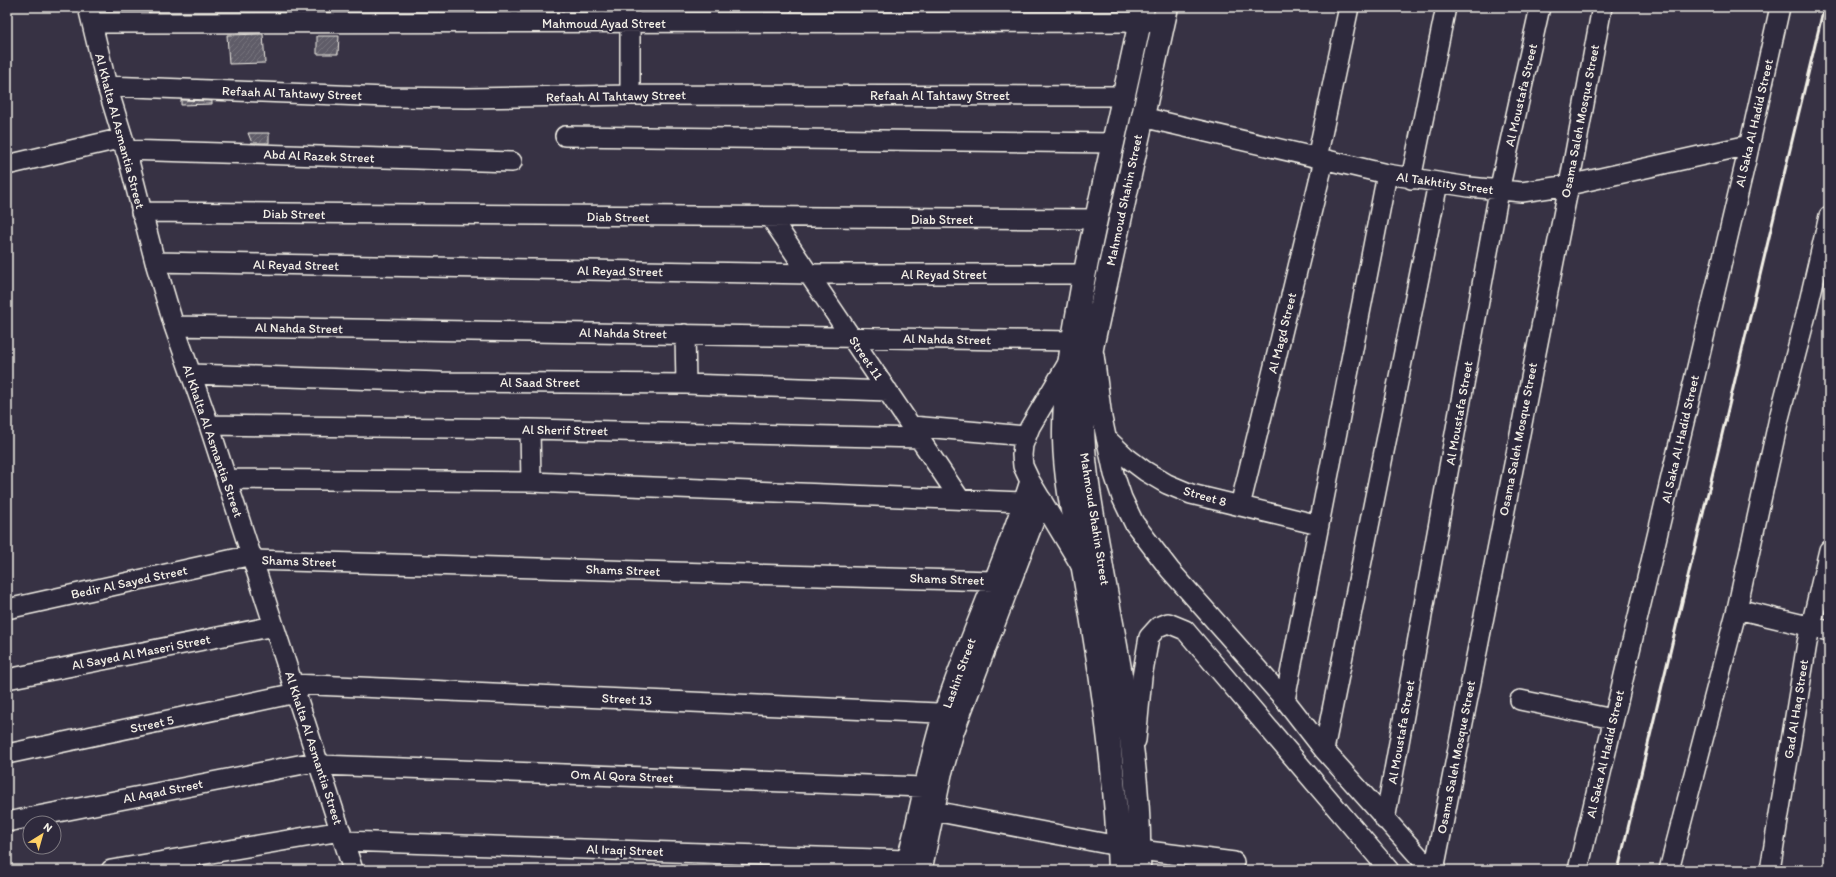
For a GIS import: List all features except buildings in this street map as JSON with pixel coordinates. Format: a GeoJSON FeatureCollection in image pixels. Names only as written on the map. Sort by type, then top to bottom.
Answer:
{"type":"FeatureCollection","features":[{"type":"Feature","properties":{"kind":"main road","name":"Mahmoud Shahin Street"},"geometry":{"type":"LineString","coordinates":[[1139,860],[1133,765],[1116,646],[1086,472],[1083,420],[1084,394],[1078,348],[1085,274],[1142,15]]}},
{"type":"Feature","properties":{"kind":"main road","name":"Mahmoud Shahin Street"},"geometry":{"type":"LineString","coordinates":[[1119,870],[1117,813],[1098,657],[1070,502],[1064,441],[1064,407],[1078,348],[1142,117],[1165,15]]}},
{"type":"Feature","properties":{"kind":"street","name":"Al Magd Street"},"geometry":{"type":"LineString","coordinates":[[1240,506],[1320,159],[1349,7]]}},
{"type":"Feature","properties":{"kind":"street"},"geometry":{"type":"LineString","coordinates":[[1411,179],[1446,7]]}},
{"type":"Feature","properties":{"kind":"street","name":"Al Moustafa Street"},"geometry":{"type":"LineString","coordinates":[[1385,820],[1499,191],[1540,7]]}},
{"type":"Feature","properties":{"kind":"street","name":"Osama Saleh Mosque Street"},"geometry":{"type":"LineString","coordinates":[[1432,870],[1602,7]]}},
{"type":"Feature","properties":{"kind":"street","name":"Al Saka Al Hadid Street"},"geometry":{"type":"LineString","coordinates":[[1578,870],[1749,145],[1780,7]]}},
{"type":"Feature","properties":{"kind":"street","name":"Mahmoud Ayad Street"},"geometry":{"type":"LineString","coordinates":[[90,15],[1165,15]]}},
{"type":"Feature","properties":{"kind":"street","name":"Al Khalta Al Asmantia Street"},"geometry":{"type":"LineString","coordinates":[[90,15],[107,86],[124,144],[141,212],[174,326],[227,479],[354,870]]}},
{"type":"Feature","properties":{"kind":"street"},"geometry":{"type":"LineString","coordinates":[[630,15],[630,95]]}},
{"type":"Feature","properties":{"kind":"street","name":"Refaah Al Tahtawy Street"},"geometry":{"type":"LineString","coordinates":[[107,86],[387,97],[468,98],[630,95],[1125,96]]}},
{"type":"Feature","properties":{"kind":"street","name":"Al Takhtity Street"},"geometry":{"type":"LineString","coordinates":[[1142,117],[1411,179],[1499,191],[1522,192],[1568,185],[1749,145]]}},
{"type":"Feature","properties":{"kind":"street"},"geometry":{"type":"LineString","coordinates":[[565,136],[1114,143]]}},
{"type":"Feature","properties":{"kind":"street","name":"Abd Al Razek Street"},"geometry":{"type":"LineString","coordinates":[[7,165],[124,144],[512,162]]}},
{"type":"Feature","properties":{"kind":"street"},"geometry":{"type":"LineString","coordinates":[[1285,700],[1387,174]]}},
{"type":"Feature","properties":{"kind":"street"},"geometry":{"type":"LineString","coordinates":[[1324,750],[1438,183]]}},
{"type":"Feature","properties":{"kind":"street","name":"Diab Street"},"geometry":{"type":"LineString","coordinates":[[141,212],[771,218],[1096,219]]}},
{"type":"Feature","properties":{"kind":"street"},"geometry":{"type":"LineString","coordinates":[[1669,870],[1737,609],[1779,418],[1806,315],[1829,216]]}},
{"type":"Feature","properties":{"kind":"street","name":"Street 11"},"geometry":{"type":"LineString","coordinates":[[771,218],[917,432],[960,499]]}},
{"type":"Feature","properties":{"kind":"street","name":"Al Reyad Street"},"geometry":{"type":"LineString","coordinates":[[155,262],[809,274],[1085,274]]}},
{"type":"Feature","properties":{"kind":"street","name":"Al Nahda Street"},"geometry":{"type":"LineString","coordinates":[[174,326],[852,337],[1078,348]]}},
{"type":"Feature","properties":{"kind":"street"},"geometry":{"type":"LineString","coordinates":[[685,334],[686,384]]}},
{"type":"Feature","properties":{"kind":"street"},"geometry":{"type":"LineString","coordinates":[[1078,348],[1026,436],[1022,455],[1023,466],[1030,481],[1083,571]]}},
{"type":"Feature","properties":{"kind":"street"},"geometry":{"type":"LineString","coordinates":[[1078,348],[1102,418],[1114,474],[1122,498],[1134,523],[1170,570],[1285,700],[1324,750],[1385,820],[1432,870]]}},
{"type":"Feature","properties":{"kind":"street","name":"Al Saad Street"},"geometry":{"type":"LineString","coordinates":[[191,374],[441,382],[686,384],[888,391]]}},
{"type":"Feature","properties":{"kind":"street","name":"Al Sherif Street"},"geometry":{"type":"LineString","coordinates":[[209,425],[917,432],[1026,436]]}},
{"type":"Feature","properties":{"kind":"street"},"geometry":{"type":"LineString","coordinates":[[530,429],[531,482]]}},
{"type":"Feature","properties":{"kind":"street","name":"Street 8"},"geometry":{"type":"LineString","coordinates":[[1106,438],[1130,460],[1145,471],[1167,484],[1191,494],[1319,525]]}},
{"type":"Feature","properties":{"kind":"street"},"geometry":{"type":"LineString","coordinates":[[227,479],[531,482],[1023,502]]}},
{"type":"Feature","properties":{"kind":"street","name":"Lashin Street"},"geometry":{"type":"LineString","coordinates":[[911,867],[923,787],[1022,529],[1023,502],[1030,481]]}},
{"type":"Feature","properties":{"kind":"street","name":"Lashin Street"},"geometry":{"type":"LineString","coordinates":[[911,867],[934,810],[948,752],[956,677],[994,581],[1022,529],[1042,500]]}},
{"type":"Feature","properties":{"kind":"street","name":"Gad Al Haq Street"},"geometry":{"type":"LineString","coordinates":[[1770,870],[1810,627],[1829,550]]}},
{"type":"Feature","properties":{"kind":"street","name":"Shams Street"},"geometry":{"type":"LineString","coordinates":[[252,557],[994,581]]}},
{"type":"Feature","properties":{"kind":"street","name":"Bedir Al Sayed Street"},"geometry":{"type":"LineString","coordinates":[[7,609],[252,557]]}},
{"type":"Feature","properties":{"kind":"street"},"geometry":{"type":"LineString","coordinates":[[1737,609],[1829,631]]}},
{"type":"Feature","properties":{"kind":"street"},"geometry":{"type":"LineString","coordinates":[[1133,765],[1142,676],[1149,637],[1158,627],[1168,623],[1185,630],[1389,870]]}},
{"type":"Feature","properties":{"kind":"street","name":"Al Sayed Al Maseri Street"},"geometry":{"type":"LineString","coordinates":[[7,679],[274,626]]}},
{"type":"Feature","properties":{"kind":"street","name":"Street 13"},"geometry":{"type":"LineString","coordinates":[[295,688],[952,714]]}},
{"type":"Feature","properties":{"kind":"street","name":"Street 5"},"geometry":{"type":"LineString","coordinates":[[7,754],[295,688]]}},
{"type":"Feature","properties":{"kind":"street"},"geometry":{"type":"LineString","coordinates":[[1520,700],[1613,719]]}},
{"type":"Feature","properties":{"kind":"street","name":"Om Al Qora Street"},"geometry":{"type":"LineString","coordinates":[[319,763],[923,787]]}},
{"type":"Feature","properties":{"kind":"street","name":"Al Aqad Street"},"geometry":{"type":"LineString","coordinates":[[7,822],[319,763]]}},
{"type":"Feature","properties":{"kind":"street"},"geometry":{"type":"LineString","coordinates":[[934,810],[1118,846]]}},
{"type":"Feature","properties":{"kind":"street","name":"Al Iraqi Street"},"geometry":{"type":"LineString","coordinates":[[111,870],[343,836],[911,867]]}},
{"type":"Feature","properties":{"kind":"street"},"geometry":{"type":"LineString","coordinates":[[1139,860],[1234,862]]}},
{"type":"Feature","properties":{"kind":"railway"},"geometry":{"type":"LineString","coordinates":[[1618,870],[1824,7]]}}]}
